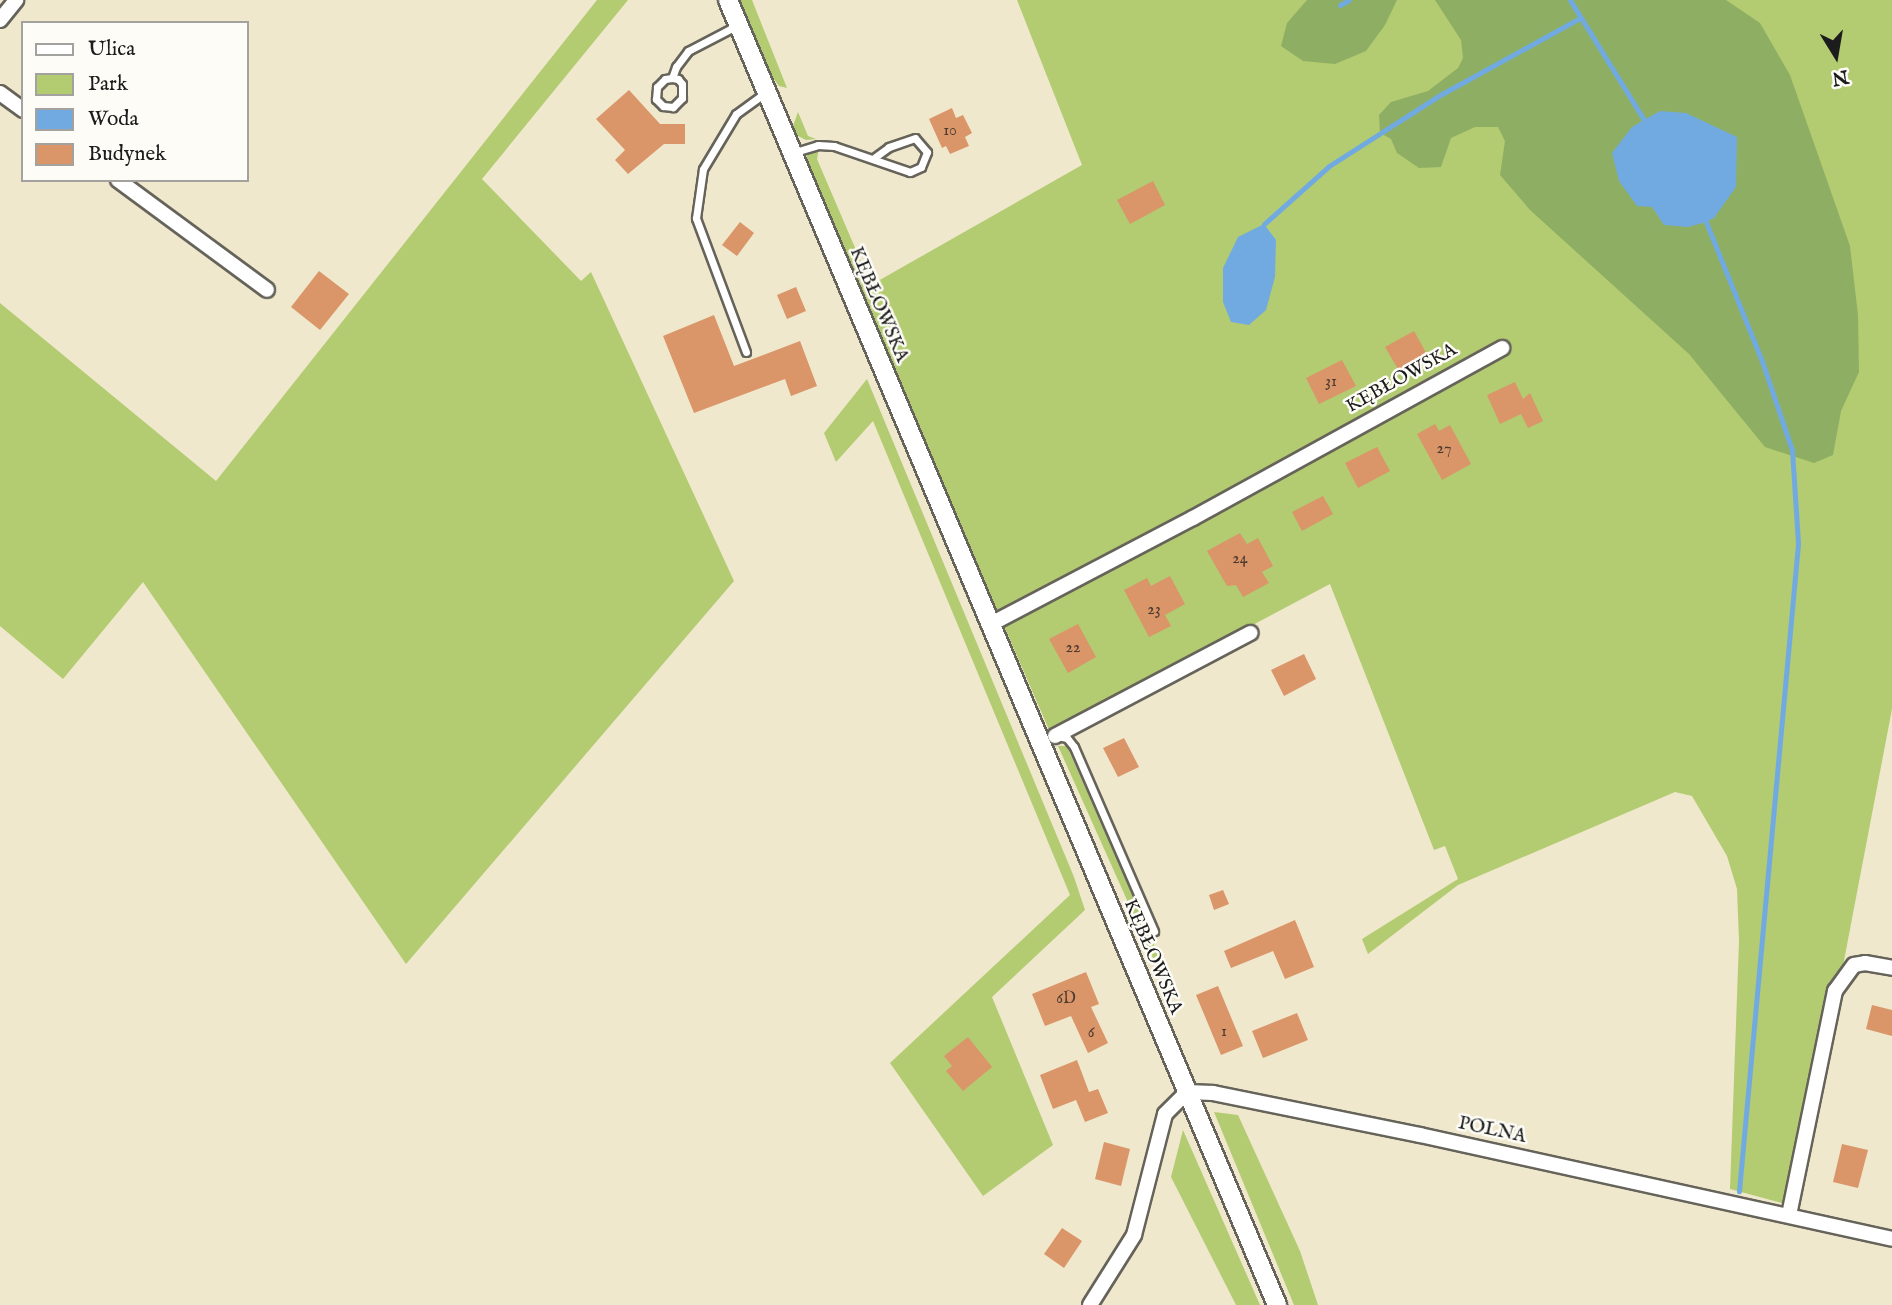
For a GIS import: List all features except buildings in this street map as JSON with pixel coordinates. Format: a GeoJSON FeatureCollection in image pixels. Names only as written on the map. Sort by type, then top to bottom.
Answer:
{"type":"FeatureCollection","features":[{"type":"Feature","properties":{"kind":"street"},"geometry":{"type":"LineString","coordinates":[[0,20],[16,0]]}},
{"type":"Feature","properties":{"kind":"street","name":"KĘBŁOWSKA"},"geometry":{"type":"LineString","coordinates":[[728,0],[989,625],[1045,737],[1186,1092],[1277,1305]]}},
{"type":"Feature","properties":{"kind":"street"},"geometry":{"type":"LineString","coordinates":[[0,93],[21,109]]}},
{"type":"Feature","properties":{"kind":"street"},"geometry":{"type":"LineString","coordinates":[[121,182],[267,290]]}},
{"type":"Feature","properties":{"kind":"street","name":"KĘBŁOWSKA"},"geometry":{"type":"LineString","coordinates":[[989,625],[1193,518],[1502,348]]}},
{"type":"Feature","properties":{"kind":"street"},"geometry":{"type":"LineString","coordinates":[[1045,737],[1250,633]]}},
{"type":"Feature","properties":{"kind":"street"},"geometry":{"type":"LineString","coordinates":[[1789,1215],[1835,991],[1847,971],[1854,965],[1865,963],[1892,968]]}},
{"type":"Feature","properties":{"kind":"street"},"geometry":{"type":"LineString","coordinates":[[1090,1305],[1134,1235],[1165,1114],[1186,1092]]}},
{"type":"Feature","properties":{"kind":"street","name":"POLNA"},"geometry":{"type":"LineString","coordinates":[[1186,1092],[1213,1093],[1265,1103],[1892,1238]]}},
{"type":"Feature","properties":{"kind":"lane"},"geometry":{"type":"LineString","coordinates":[[672,78],[688,51],[738,25]]}},
{"type":"Feature","properties":{"kind":"lane"},"geometry":{"type":"LineString","coordinates":[[672,78],[678,79],[682,84],[682,98],[673,107],[663,106],[656,99],[657,87],[664,79],[672,78]]}},
{"type":"Feature","properties":{"kind":"lane"},"geometry":{"type":"LineString","coordinates":[[746,352],[696,218],[703,169],[737,114],[765,93]]}},
{"type":"Feature","properties":{"kind":"lane"},"geometry":{"type":"LineString","coordinates":[[792,154],[818,145],[875,158],[910,172],[921,167],[927,152],[915,138],[889,147],[875,158]]}},
{"type":"Feature","properties":{"kind":"lane"},"geometry":{"type":"LineString","coordinates":[[1045,737],[1068,738],[1074,747],[1154,931]]}},
{"type":"Feature","properties":{"kind":"green space"},"geometry":{"type":"Polygon","coordinates":[[[597,0],[628,0],[482,179],[581,281],[591,272],[734,581],[406,964],[143,582],[63,679],[0,626],[0,303],[216,481],[597,0]]]}},
{"type":"Feature","properties":{"kind":"green space"},"geometry":{"type":"Polygon","coordinates":[[[737,0],[752,0],[787,88],[779,86],[770,74],[737,0]]]}},
{"type":"Feature","properties":{"kind":"green space"},"geometry":{"type":"Polygon","coordinates":[[[1017,0],[1892,0],[1892,709],[1797,1207],[1730,1189],[1739,941],[1737,889],[1727,856],[1692,796],[1675,792],[1458,885],[1368,954],[1362,939],[1458,879],[1445,846],[1434,850],[1330,584],[1050,732],[859,292],[805,160],[808,154],[819,148],[817,159],[871,285],[1082,165],[1017,0]]]}},
{"type":"Feature","properties":{"kind":"green space"},"geometry":{"type":"Polygon","coordinates":[[[1307,0],[1397,0],[1385,25],[1366,51],[1335,64],[1303,61],[1281,46],[1287,23],[1307,0]]]}},
{"type":"Feature","properties":{"kind":"green space"},"geometry":{"type":"Polygon","coordinates":[[[1435,0],[1726,0],[1760,23],[1790,75],[1850,246],[1858,315],[1859,372],[1841,411],[1833,455],[1814,463],[1765,447],[1689,354],[1530,210],[1500,175],[1505,141],[1498,127],[1475,127],[1451,138],[1441,167],[1419,168],[1397,153],[1391,139],[1380,133],[1379,115],[1391,102],[1428,91],[1458,68],[1463,58],[1461,40],[1435,0]]]}},
{"type":"Feature","properties":{"kind":"green space"},"geometry":{"type":"Polygon","coordinates":[[[798,112],[808,136],[816,139],[806,140],[796,135],[793,126],[798,112]]]}},
{"type":"Feature","properties":{"kind":"green space"},"geometry":{"type":"Polygon","coordinates":[[[867,379],[1074,877],[1085,910],[992,997],[1053,1145],[983,1196],[890,1063],[1070,895],[873,421],[836,462],[824,433],[867,379]]]}},
{"type":"Feature","properties":{"kind":"green space"},"geometry":{"type":"Polygon","coordinates":[[[1058,746],[1067,746],[1163,965],[1157,967],[1058,746]]]}},
{"type":"Feature","properties":{"kind":"green space"},"geometry":{"type":"Polygon","coordinates":[[[1214,1112],[1238,1115],[1300,1251],[1318,1305],[1294,1305],[1214,1112]]]}},
{"type":"Feature","properties":{"kind":"green space"},"geometry":{"type":"Polygon","coordinates":[[[1183,1130],[1260,1305],[1236,1305],[1171,1177],[1183,1130]]]}},
{"type":"Feature","properties":{"kind":"water"},"geometry":{"type":"Polygon","coordinates":[[[1660,111],[1686,113],[1737,137],[1736,187],[1714,218],[1706,222],[1688,227],[1664,225],[1652,207],[1637,206],[1619,181],[1612,153],[1632,127],[1660,111]]]}},
{"type":"Feature","properties":{"kind":"water"},"geometry":{"type":"Polygon","coordinates":[[[1264,224],[1276,240],[1275,277],[1266,310],[1249,325],[1231,322],[1223,302],[1223,268],[1238,237],[1264,224]]]}},
{"type":"Feature","properties":{"kind":"waterway"},"geometry":{"type":"LineString","coordinates":[[1340,5],[1349,0]]}},
{"type":"Feature","properties":{"kind":"waterway"},"geometry":{"type":"LineString","coordinates":[[1570,0],[1644,120]]}},
{"type":"Feature","properties":{"kind":"waterway"},"geometry":{"type":"LineString","coordinates":[[1264,224],[1329,166],[1440,95],[1580,18]]}},
{"type":"Feature","properties":{"kind":"waterway"},"geometry":{"type":"LineString","coordinates":[[1706,222],[1762,361],[1792,450],[1798,544],[1739,1191]]}}]}
